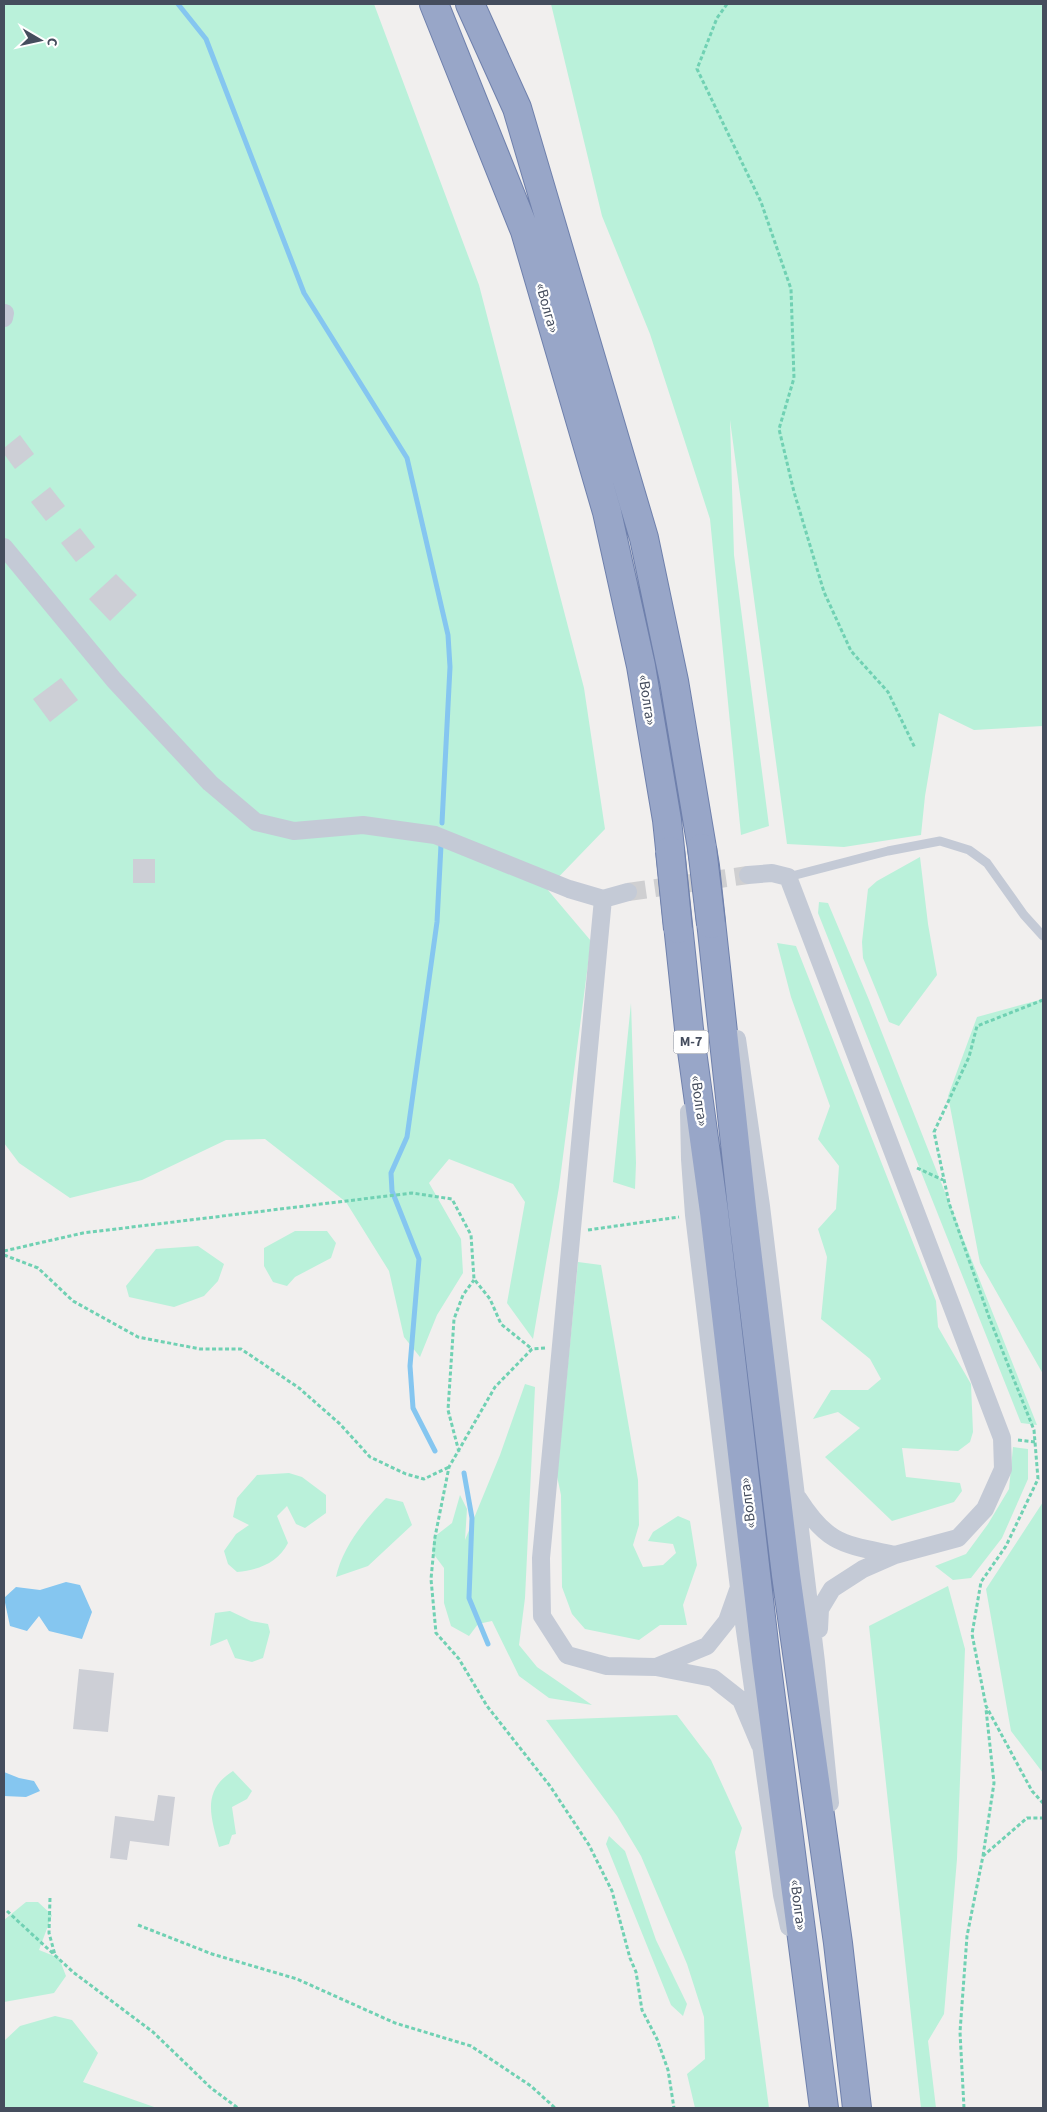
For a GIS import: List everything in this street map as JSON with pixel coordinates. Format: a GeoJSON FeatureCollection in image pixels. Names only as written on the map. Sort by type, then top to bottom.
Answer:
{"type":"FeatureCollection","features":[{"type":"Feature","properties":{"kind":"highway","name":"«Волга»"},"geometry":{"type":"LineString","coordinates":[[434,4],[525,231],[607,512],[641,666],[667,820],[689,1029],[714,1212],[766,1660],[824,2108]]}},
{"type":"Feature","properties":{"kind":"highway","name":"«Волга»"},"geometry":{"type":"LineString","coordinates":[[470,4],[517,108],[644,538],[674,681],[704,857],[785,1565],[838,1943],[857,2108]]}},
{"type":"Feature","properties":{"kind":"street"},"geometry":{"type":"LineString","coordinates":[[4,547],[114,680],[210,783],[256,822],[294,831],[364,825],[435,835],[569,889],[603,899],[628,892]]}},
{"type":"Feature","properties":{"kind":"street"},"geometry":{"type":"LineString","coordinates":[[704,857],[725,952],[761,1206],[829,1779],[838,1943]]}},
{"type":"Feature","properties":{"kind":"street"},"geometry":{"type":"LineString","coordinates":[[748,875],[772,873],[788,877],[1002,1438],[1003,1469],[985,1510],[958,1538],[895,1555],[863,1569],[832,1589],[820,1609],[816,1662]]}},
{"type":"Feature","properties":{"kind":"street"},"geometry":{"type":"LineString","coordinates":[[603,899],[540,1558],[542,1616],[567,1655],[607,1666],[656,1667],[713,1678],[741,1700],[760,1745]]}},
{"type":"Feature","properties":{"kind":"street"},"geometry":{"type":"LineString","coordinates":[[689,1029],[690,1159],[694,1215],[739,1588],[782,1895],[816,2044]]}},
{"type":"Feature","properties":{"kind":"street"},"geometry":{"type":"LineString","coordinates":[[795,1494],[812,1520],[830,1537],[856,1547],[895,1555]]}},
{"type":"Feature","properties":{"kind":"street"},"geometry":{"type":"LineString","coordinates":[[656,1667],[707,1646],[727,1621],[739,1588]]}},
{"type":"Feature","properties":{"kind":"lane"},"geometry":{"type":"LineString","coordinates":[[788,877],[888,851],[940,841],[969,850],[987,863],[1024,915],[1043,936]]}},
{"type":"Feature","properties":{"kind":"path"},"geometry":{"type":"LineString","coordinates":[[727,4],[717,18],[697,69],[761,202],[791,289],[794,378],[779,429],[794,492],[824,592],[851,651],[888,692],[915,748]]}},
{"type":"Feature","properties":{"kind":"path"},"geometry":{"type":"LineString","coordinates":[[964,2108],[960,2032],[967,1936],[983,1856],[994,1783],[986,1706],[972,1634],[980,1582],[1006,1546],[1038,1479],[1034,1430],[989,1317],[949,1203],[934,1132],[969,1056],[977,1026],[1043,1000]]}},
{"type":"Feature","properties":{"kind":"path"},"geometry":{"type":"LineString","coordinates":[[4,1251],[83,1233],[412,1193],[452,1199],[471,1235],[474,1279],[490,1299],[501,1324],[532,1349]]}},
{"type":"Feature","properties":{"kind":"path"},"geometry":{"type":"LineString","coordinates":[[572,1232],[682,1217]]}},
{"type":"Feature","properties":{"kind":"path"},"geometry":{"type":"LineString","coordinates":[[4,1255],[38,1268],[73,1301],[138,1336],[200,1349],[241,1349],[299,1388],[340,1424],[370,1457],[406,1474],[424,1479],[449,1467]]}},
{"type":"Feature","properties":{"kind":"path"},"geometry":{"type":"LineString","coordinates":[[459,1452],[448,1410],[454,1319],[463,1295],[474,1279]]}},
{"type":"Feature","properties":{"kind":"path"},"geometry":{"type":"LineString","coordinates":[[561,1347],[532,1349],[495,1387],[449,1467],[435,1537],[431,1579],[436,1633],[459,1659],[487,1706],[550,1786],[589,1845],[612,1891],[630,1958],[636,1972],[642,2010],[657,2039],[668,2070],[674,2108]]}},
{"type":"Feature","properties":{"kind":"path"},"geometry":{"type":"LineString","coordinates":[[986,1706],[1032,1791],[1043,1803]]}},
{"type":"Feature","properties":{"kind":"path"},"geometry":{"type":"LineString","coordinates":[[983,1856],[1027,1818],[1043,1818]]}},
{"type":"Feature","properties":{"kind":"path"},"geometry":{"type":"LineString","coordinates":[[50,1898],[50,1933],[55,1956]]}},
{"type":"Feature","properties":{"kind":"path"},"geometry":{"type":"LineString","coordinates":[[7,1911],[73,1972],[153,2032],[211,2088],[238,2108]]}},
{"type":"Feature","properties":{"kind":"path"},"geometry":{"type":"LineString","coordinates":[[138,1925],[212,1954],[297,1979],[395,2023],[470,2046],[530,2086],[555,2108]]}},
{"type":"Feature","properties":{"kind":"green space"},"geometry":{"type":"Polygon","coordinates":[[[4,4],[374,4],[479,285],[584,688],[605,829],[547,889],[591,941],[559,1187],[533,1339],[507,1303],[525,1202],[513,1184],[449,1159],[429,1183],[461,1239],[463,1273],[437,1315],[420,1357],[404,1337],[389,1271],[346,1202],[265,1139],[226,1140],[142,1180],[70,1198],[19,1163],[4,1143],[4,4]]]}},
{"type":"Feature","properties":{"kind":"green space"},"geometry":{"type":"Polygon","coordinates":[[[551,4],[1043,4],[1043,726],[974,730],[939,713],[925,796],[921,835],[844,847],[787,844],[730,420],[734,555],[769,826],[741,835],[710,519],[650,334],[602,216],[551,4]]]}},
{"type":"Feature","properties":{"kind":"green space"},"geometry":{"type":"Polygon","coordinates":[[[920,857],[928,924],[937,975],[899,1026],[889,1022],[863,958],[862,942],[868,889],[877,881],[920,857]]]}},
{"type":"Feature","properties":{"kind":"green space"},"geometry":{"type":"Polygon","coordinates":[[[819,902],[828,903],[869,1000],[1037,1425],[1021,1423],[818,913],[819,902]]]}},
{"type":"Feature","properties":{"kind":"green space"},"geometry":{"type":"Polygon","coordinates":[[[777,943],[796,946],[936,1301],[938,1327],[971,1384],[973,1432],[970,1442],[958,1451],[902,1448],[906,1477],[960,1483],[962,1491],[954,1502],[892,1521],[825,1457],[860,1428],[838,1412],[813,1419],[831,1390],[868,1390],[881,1379],[870,1359],[821,1319],[827,1257],[818,1229],[836,1209],[839,1166],[818,1139],[830,1106],[791,997],[777,943]]]}},
{"type":"Feature","properties":{"kind":"green space"},"geometry":{"type":"Polygon","coordinates":[[[1043,999],[1043,1374],[980,1263],[948,1096],[977,1017],[1043,999]]]}},
{"type":"Feature","properties":{"kind":"green space"},"geometry":{"type":"Polygon","coordinates":[[[631,1003],[636,1163],[635,1189],[613,1182],[631,1003]]]}},
{"type":"Feature","properties":{"kind":"green space"},"geometry":{"type":"Polygon","coordinates":[[[295,1231],[327,1231],[336,1243],[331,1258],[295,1277],[287,1286],[273,1282],[264,1266],[264,1248],[295,1231]]]}},
{"type":"Feature","properties":{"kind":"green space"},"geometry":{"type":"Polygon","coordinates":[[[198,1246],[224,1264],[218,1281],[204,1296],[174,1307],[129,1297],[126,1286],[156,1249],[198,1246]]]}},
{"type":"Feature","properties":{"kind":"green space"},"geometry":{"type":"Polygon","coordinates":[[[578,1262],[601,1265],[638,1480],[639,1525],[633,1545],[643,1567],[663,1565],[676,1553],[673,1544],[648,1541],[653,1532],[678,1516],[690,1521],[697,1565],[683,1605],[687,1625],[660,1625],[639,1640],[585,1629],[572,1614],[562,1587],[561,1495],[557,1476],[578,1262]]]}},
{"type":"Feature","properties":{"kind":"green space"},"geometry":{"type":"Polygon","coordinates":[[[525,1384],[535,1387],[525,1598],[519,1645],[537,1667],[592,1705],[549,1698],[519,1676],[492,1621],[478,1624],[469,1636],[451,1626],[444,1603],[444,1568],[432,1552],[434,1537],[452,1523],[460,1495],[467,1509],[465,1540],[500,1455],[525,1384]]]}},
{"type":"Feature","properties":{"kind":"green space"},"geometry":{"type":"Polygon","coordinates":[[[1013,1447],[1028,1449],[1028,1479],[1002,1538],[971,1578],[953,1580],[935,1566],[966,1554],[988,1524],[1009,1489],[1013,1447]]]}},
{"type":"Feature","properties":{"kind":"green space"},"geometry":{"type":"Polygon","coordinates":[[[289,1473],[302,1477],[326,1495],[326,1513],[305,1528],[296,1524],[287,1506],[277,1516],[288,1543],[284,1550],[267,1564],[237,1572],[228,1564],[224,1551],[236,1534],[249,1525],[233,1517],[237,1498],[257,1475],[289,1473]]]}},
{"type":"Feature","properties":{"kind":"green space"},"geometry":{"type":"Polygon","coordinates":[[[386,1498],[403,1502],[412,1525],[368,1566],[336,1577],[343,1555],[355,1535],[386,1498]]]}},
{"type":"Feature","properties":{"kind":"green space"},"geometry":{"type":"Polygon","coordinates":[[[1043,1502],[1043,1773],[1011,1731],[986,1589],[1043,1502]]]}},
{"type":"Feature","properties":{"kind":"green space"},"geometry":{"type":"Polygon","coordinates":[[[948,1586],[965,1649],[957,1859],[944,2014],[928,2041],[936,2108],[921,2108],[869,1626],[948,1586]]]}},
{"type":"Feature","properties":{"kind":"green space"},"geometry":{"type":"Polygon","coordinates":[[[230,1611],[251,1621],[268,1624],[270,1632],[263,1658],[252,1662],[235,1658],[227,1639],[210,1646],[215,1613],[230,1611]]]}},
{"type":"Feature","properties":{"kind":"green space"},"geometry":{"type":"Polygon","coordinates":[[[677,1715],[711,1760],[742,1828],[735,1852],[769,2108],[695,2108],[687,2074],[705,2059],[704,2017],[687,1964],[641,1856],[617,1816],[546,1720],[677,1715]]]}},
{"type":"Feature","properties":{"kind":"green space"},"geometry":{"type":"Polygon","coordinates":[[[233,1771],[252,1791],[247,1799],[232,1807],[236,1834],[232,1835],[229,1844],[219,1847],[211,1815],[212,1796],[216,1787],[233,1771]]]}},
{"type":"Feature","properties":{"kind":"green space"},"geometry":{"type":"Polygon","coordinates":[[[609,1836],[625,1851],[656,1940],[687,2004],[683,2016],[671,2005],[606,1844],[609,1836]]]}},
{"type":"Feature","properties":{"kind":"green space"},"geometry":{"type":"Polygon","coordinates":[[[26,1902],[38,1902],[52,1915],[39,1950],[59,1958],[66,1976],[54,1993],[4,2002],[4,1920],[26,1902]]]}},
{"type":"Feature","properties":{"kind":"green space"},"geometry":{"type":"Polygon","coordinates":[[[55,2016],[72,2020],[98,2053],[83,2082],[157,2108],[4,2108],[4,2041],[20,2026],[55,2016]]]}},
{"type":"Feature","properties":{"kind":"water"},"geometry":{"type":"Polygon","coordinates":[[[66,1582],[80,1585],[92,1612],[82,1639],[49,1631],[39,1616],[27,1631],[10,1626],[4,1598],[16,1587],[40,1590],[66,1582]]]}},
{"type":"Feature","properties":{"kind":"water"},"geometry":{"type":"Polygon","coordinates":[[[4,1772],[34,1781],[40,1791],[26,1797],[4,1796],[4,1772]]]}},
{"type":"Feature","properties":{"kind":"building"},"geometry":{"type":"Polygon","coordinates":[[[20,435],[34,454],[15,469],[4,454],[4,448],[20,435]]]}},
{"type":"Feature","properties":{"kind":"building"},"geometry":{"type":"Polygon","coordinates":[[[50,487],[65,506],[46,521],[31,502],[50,487]]]}},
{"type":"Feature","properties":{"kind":"building"},"geometry":{"type":"Polygon","coordinates":[[[80,528],[95,547],[76,562],[61,543],[80,528]]]}},
{"type":"Feature","properties":{"kind":"building"},"geometry":{"type":"Polygon","coordinates":[[[116,574],[137,595],[110,621],[89,599],[116,574]]]}},
{"type":"Feature","properties":{"kind":"building"},"geometry":{"type":"Polygon","coordinates":[[[61,678],[78,700],[50,722],[33,699],[61,678]]]}},
{"type":"Feature","properties":{"kind":"building"},"geometry":{"type":"Polygon","coordinates":[[[133,859],[155,859],[155,883],[133,883],[133,859]]]}},
{"type":"Feature","properties":{"kind":"building"},"geometry":{"type":"Polygon","coordinates":[[[79,1669],[114,1673],[108,1732],[73,1729],[79,1669]]]}},
{"type":"Feature","properties":{"kind":"building"},"geometry":{"type":"Polygon","coordinates":[[[158,1795],[175,1797],[169,1846],[130,1841],[127,1860],[110,1858],[115,1816],[154,1821],[158,1795]]]}},
{"type":"Feature","properties":{"kind":"waterway"},"geometry":{"type":"LineString","coordinates":[[178,4],[206,39],[304,293],[407,458],[448,635],[450,667],[442,823]]}},
{"type":"Feature","properties":{"kind":"waterway"},"geometry":{"type":"LineString","coordinates":[[435,1451],[413,1408],[410,1366],[419,1259],[392,1191],[391,1173],[407,1137],[437,922],[441,845]]}},
{"type":"Feature","properties":{"kind":"waterway"},"geometry":{"type":"LineString","coordinates":[[464,1473],[472,1518],[469,1598],[488,1644]]}},
{"type":"Feature","properties":{"kind":"tunnel"},"geometry":{"type":"LineString","coordinates":[[628,892],[748,875]]}}]}
